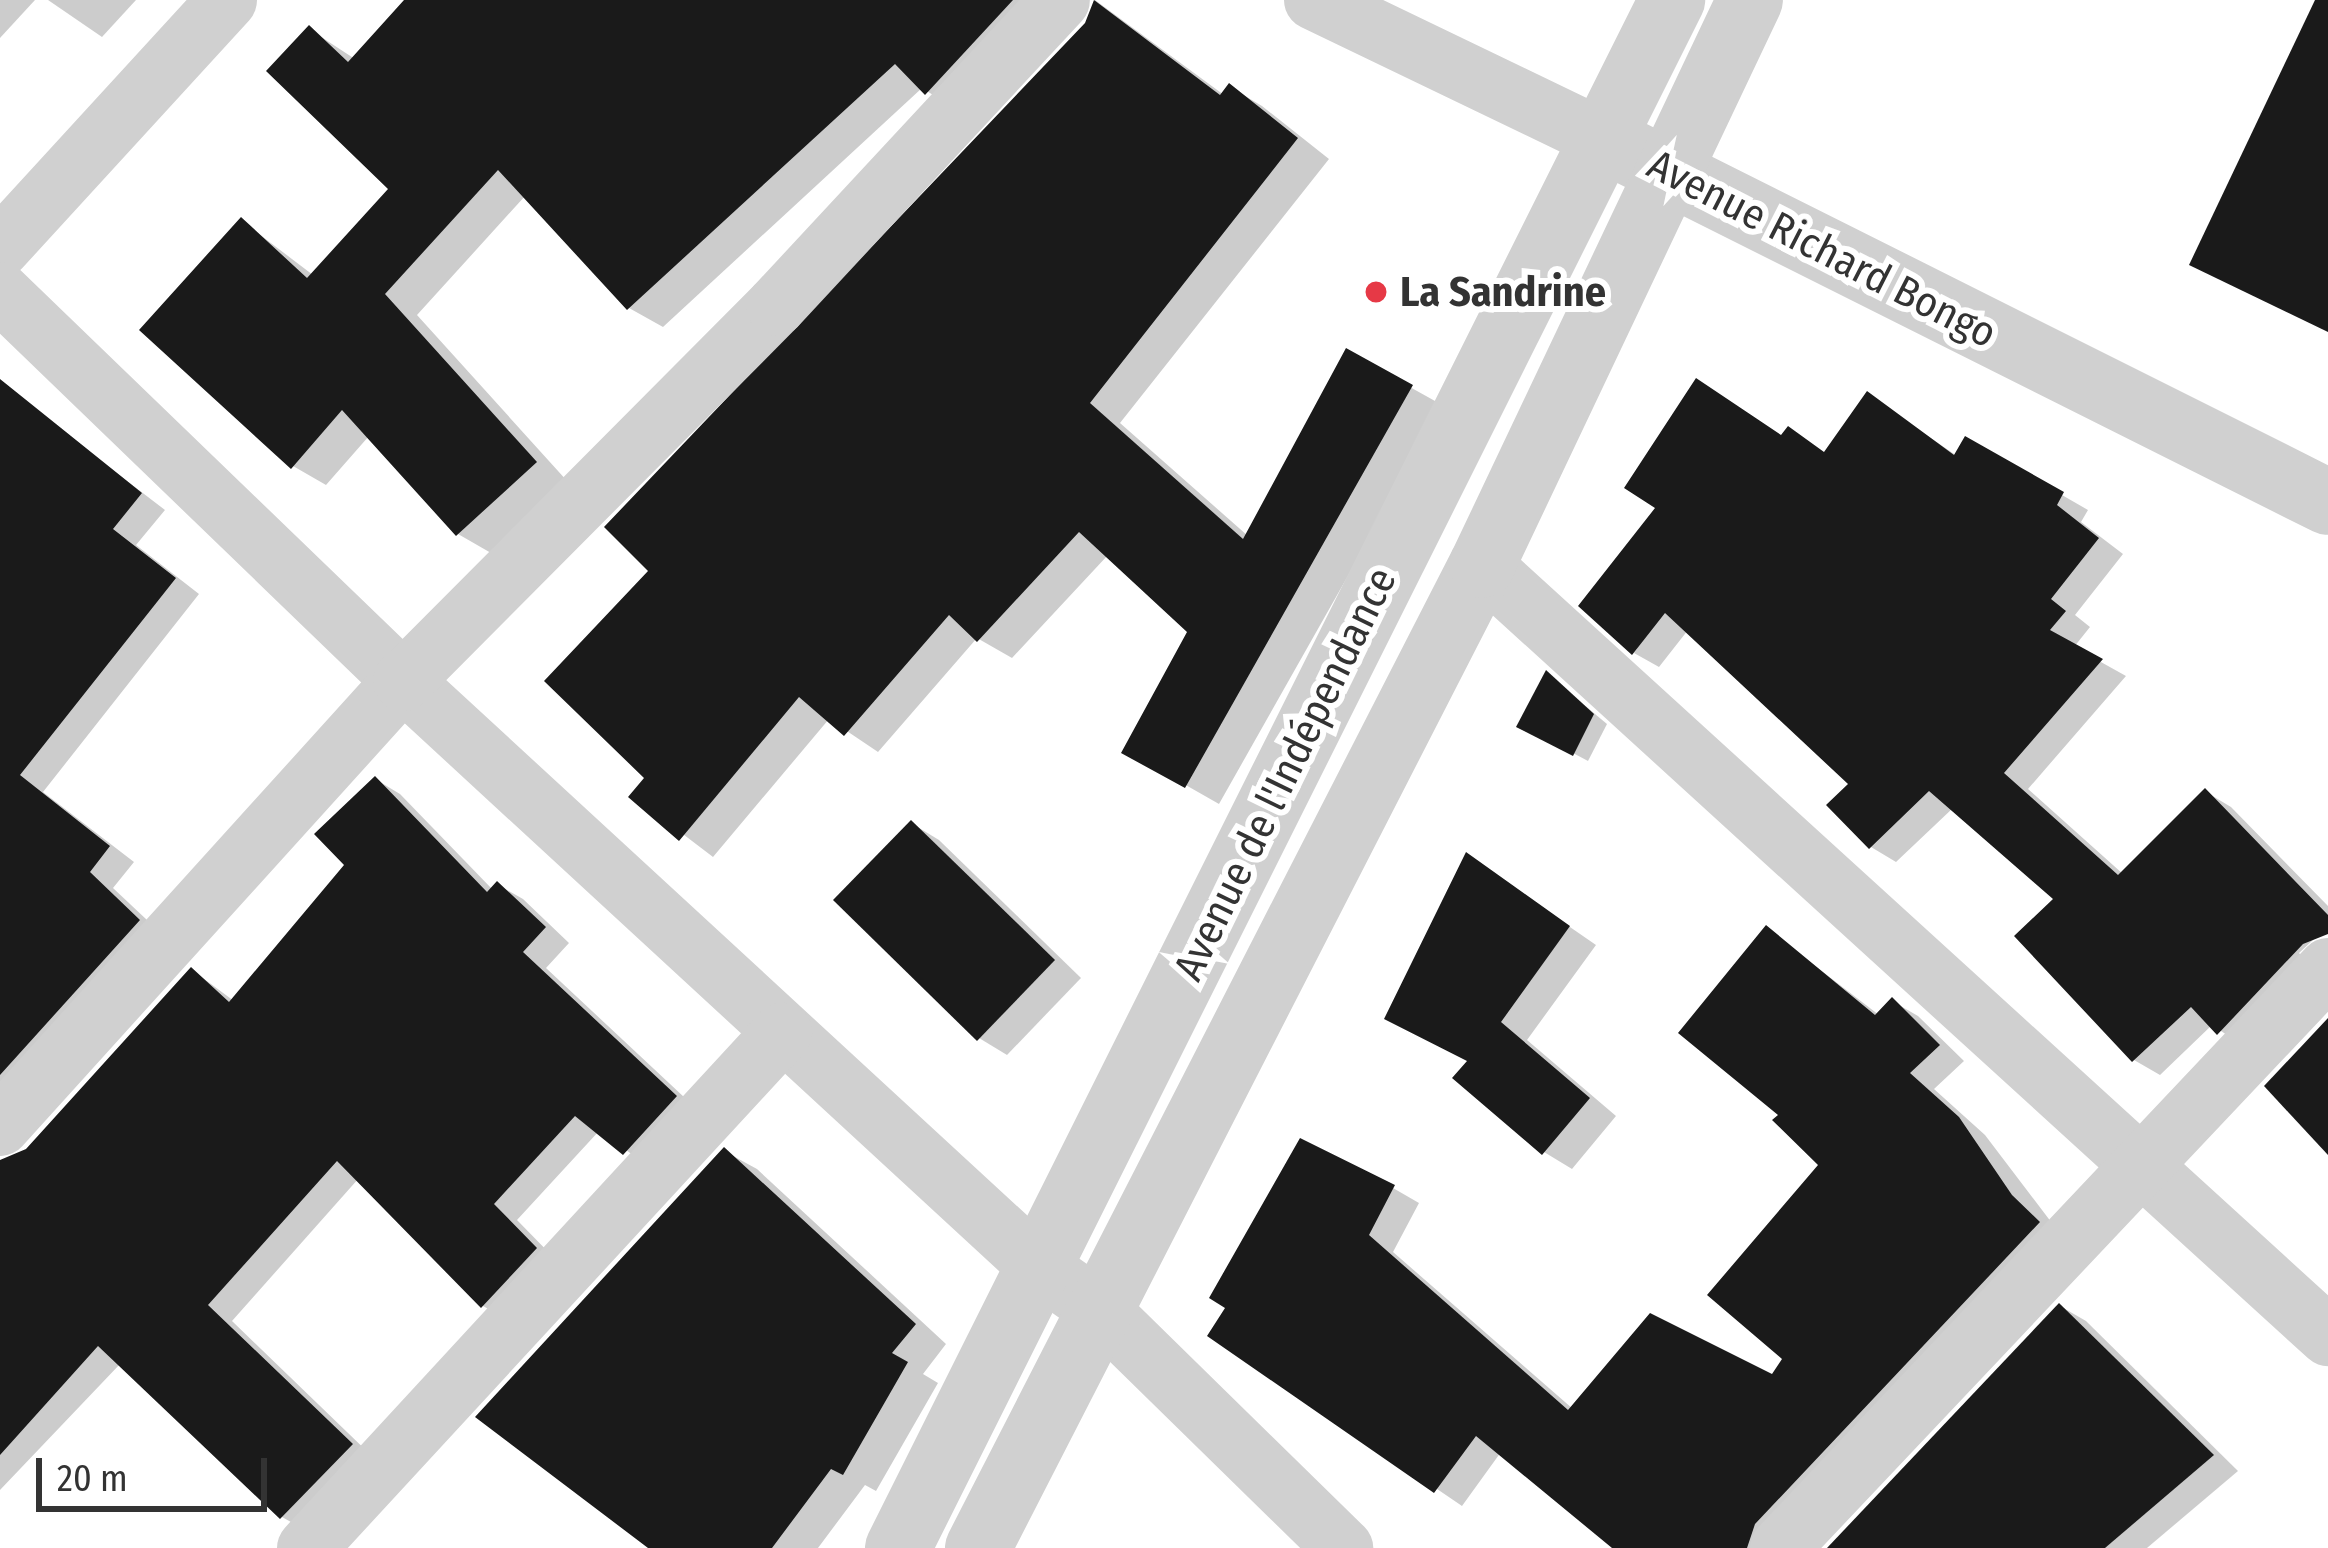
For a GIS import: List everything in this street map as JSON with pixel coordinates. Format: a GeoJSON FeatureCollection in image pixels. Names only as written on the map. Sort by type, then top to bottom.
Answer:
{"type":"FeatureCollection","features":[{"type":"Feature","properties":{"kind":"street"},"geometry":{"type":"LineString","coordinates":[[0,248],[227,0]]}},
{"type":"Feature","properties":{"kind":"street"},"geometry":{"type":"LineString","coordinates":[[0,1126],[403,682],[776,306],[1060,0]]}},
{"type":"Feature","properties":{"kind":"street","name":"Avenue Richard Bongo"},"geometry":{"type":"LineString","coordinates":[[1314,0],[2326,496]]}},
{"type":"Feature","properties":{"kind":"street","name":"Avenue de l'Indépendance"},"geometry":{"type":"LineString","coordinates":[[898,1548],[1672,0]]}},
{"type":"Feature","properties":{"kind":"street","name":"Avenue de l'Indépendance"},"geometry":{"type":"LineString","coordinates":[[978,1548],[1482,565],[1664,169],[1750,0]]}},
{"type":"Feature","properties":{"kind":"street"},"geometry":{"type":"LineString","coordinates":[[0,292],[403,682],[1040,1267],[1099,1309],[1342,1548]]}},
{"type":"Feature","properties":{"kind":"street"},"geometry":{"type":"LineString","coordinates":[[1482,565],[2328,1336]]}},
{"type":"Feature","properties":{"kind":"street"},"geometry":{"type":"LineString","coordinates":[[1780,1548],[2328,968]]}},
{"type":"Feature","properties":{"kind":"street"},"geometry":{"type":"LineString","coordinates":[[307,1548],[782,1033]]}},
{"type":"Feature","properties":{"kind":"building"},"geometry":{"type":"Polygon","coordinates":[[[404,0],[1013,0],[925,95],[895,64],[627,310],[498,170],[385,294],[537,462],[456,536],[342,410],[291,469],[139,330],[241,217],[307,278],[388,189],[266,71],[309,25],[348,62],[404,0]]]}},
{"type":"Feature","properties":{"kind":"building"},"geometry":{"type":"Polygon","coordinates":[[[1094,0],[1220,95],[1229,83],[1298,138],[1090,403],[1243,539],[1346,348],[1413,385],[1185,788],[1121,753],[1187,632],[1079,532],[977,642],[949,615],[844,736],[799,697],[679,841],[628,797],[644,778],[544,681],[648,571],[604,527],[1085,23],[1094,0]]]}},
{"type":"Feature","properties":{"kind":"building"},"geometry":{"type":"Polygon","coordinates":[[[2315,0],[2328,0],[2328,332],[2189,265],[2315,0]]]}},
{"type":"Feature","properties":{"kind":"building"},"geometry":{"type":"Polygon","coordinates":[[[1696,378],[1781,435],[1788,426],[1824,452],[1867,391],[1954,455],[1965,436],[2064,492],[2057,505],[2099,538],[2051,599],[2066,611],[2050,630],[2103,659],[2004,773],[2118,875],[2205,788],[2328,915],[2328,934],[2303,944],[2217,1035],[2191,1007],[2132,1062],[2014,936],[2053,899],[1929,791],[1869,849],[1826,805],[1848,784],[1665,613],[1632,655],[1578,606],[1655,508],[1624,488],[1696,378]]]}},
{"type":"Feature","properties":{"kind":"building"},"geometry":{"type":"Polygon","coordinates":[[[0,379],[142,493],[113,529],[176,578],[20,775],[110,846],[90,872],[140,920],[0,1075],[0,379]]]}},
{"type":"Feature","properties":{"kind":"building"},"geometry":{"type":"Polygon","coordinates":[[[1546,670],[1594,714],[1573,756],[1516,727],[1546,670]]]}},
{"type":"Feature","properties":{"kind":"building"},"geometry":{"type":"Polygon","coordinates":[[[375,776],[487,892],[497,881],[546,927],[523,952],[677,1096],[623,1155],[575,1116],[494,1204],[537,1248],[481,1308],[337,1161],[208,1305],[353,1444],[280,1519],[98,1346],[0,1455],[0,1160],[26,1149],[191,967],[229,1002],[344,865],[314,834],[375,776]]]}},
{"type":"Feature","properties":{"kind":"building"},"geometry":{"type":"Polygon","coordinates":[[[911,820],[1055,960],[977,1041],[833,900],[911,820]]]}},
{"type":"Feature","properties":{"kind":"building"},"geometry":{"type":"Polygon","coordinates":[[[1466,852],[1570,926],[1501,1022],[1590,1098],[1542,1155],[1452,1078],[1467,1061],[1384,1019],[1466,852]]]}},
{"type":"Feature","properties":{"kind":"building"},"geometry":{"type":"Polygon","coordinates":[[[1766,925],[1875,1015],[1892,997],[1940,1045],[1910,1073],[1959,1117],[2012,1195],[2040,1222],[1755,1524],[1747,1548],[1612,1548],[1476,1436],[1434,1493],[1207,1336],[1225,1308],[1209,1298],[1300,1138],[1395,1185],[1369,1235],[1568,1410],[1650,1313],[1772,1374],[1782,1359],[1707,1295],[1818,1165],[1772,1120],[1778,1115],[1678,1033],[1766,925]]]}},
{"type":"Feature","properties":{"kind":"building"},"geometry":{"type":"Polygon","coordinates":[[[2328,1018],[2328,1155],[2264,1086],[2328,1018]]]}},
{"type":"Feature","properties":{"kind":"building"},"geometry":{"type":"Polygon","coordinates":[[[724,1147],[916,1324],[892,1353],[908,1362],[843,1475],[831,1469],[772,1548],[648,1548],[475,1417],[724,1147]]]}},
{"type":"Feature","properties":{"kind":"building"},"geometry":{"type":"Polygon","coordinates":[[[2059,1303],[2214,1455],[2105,1548],[1827,1548],[2059,1303]]]}},
{"type":"Feature","properties":{"kind":"place","name":"La Sandrine"},"geometry":{"type":"Point","coordinates":[1376,292]}}]}
